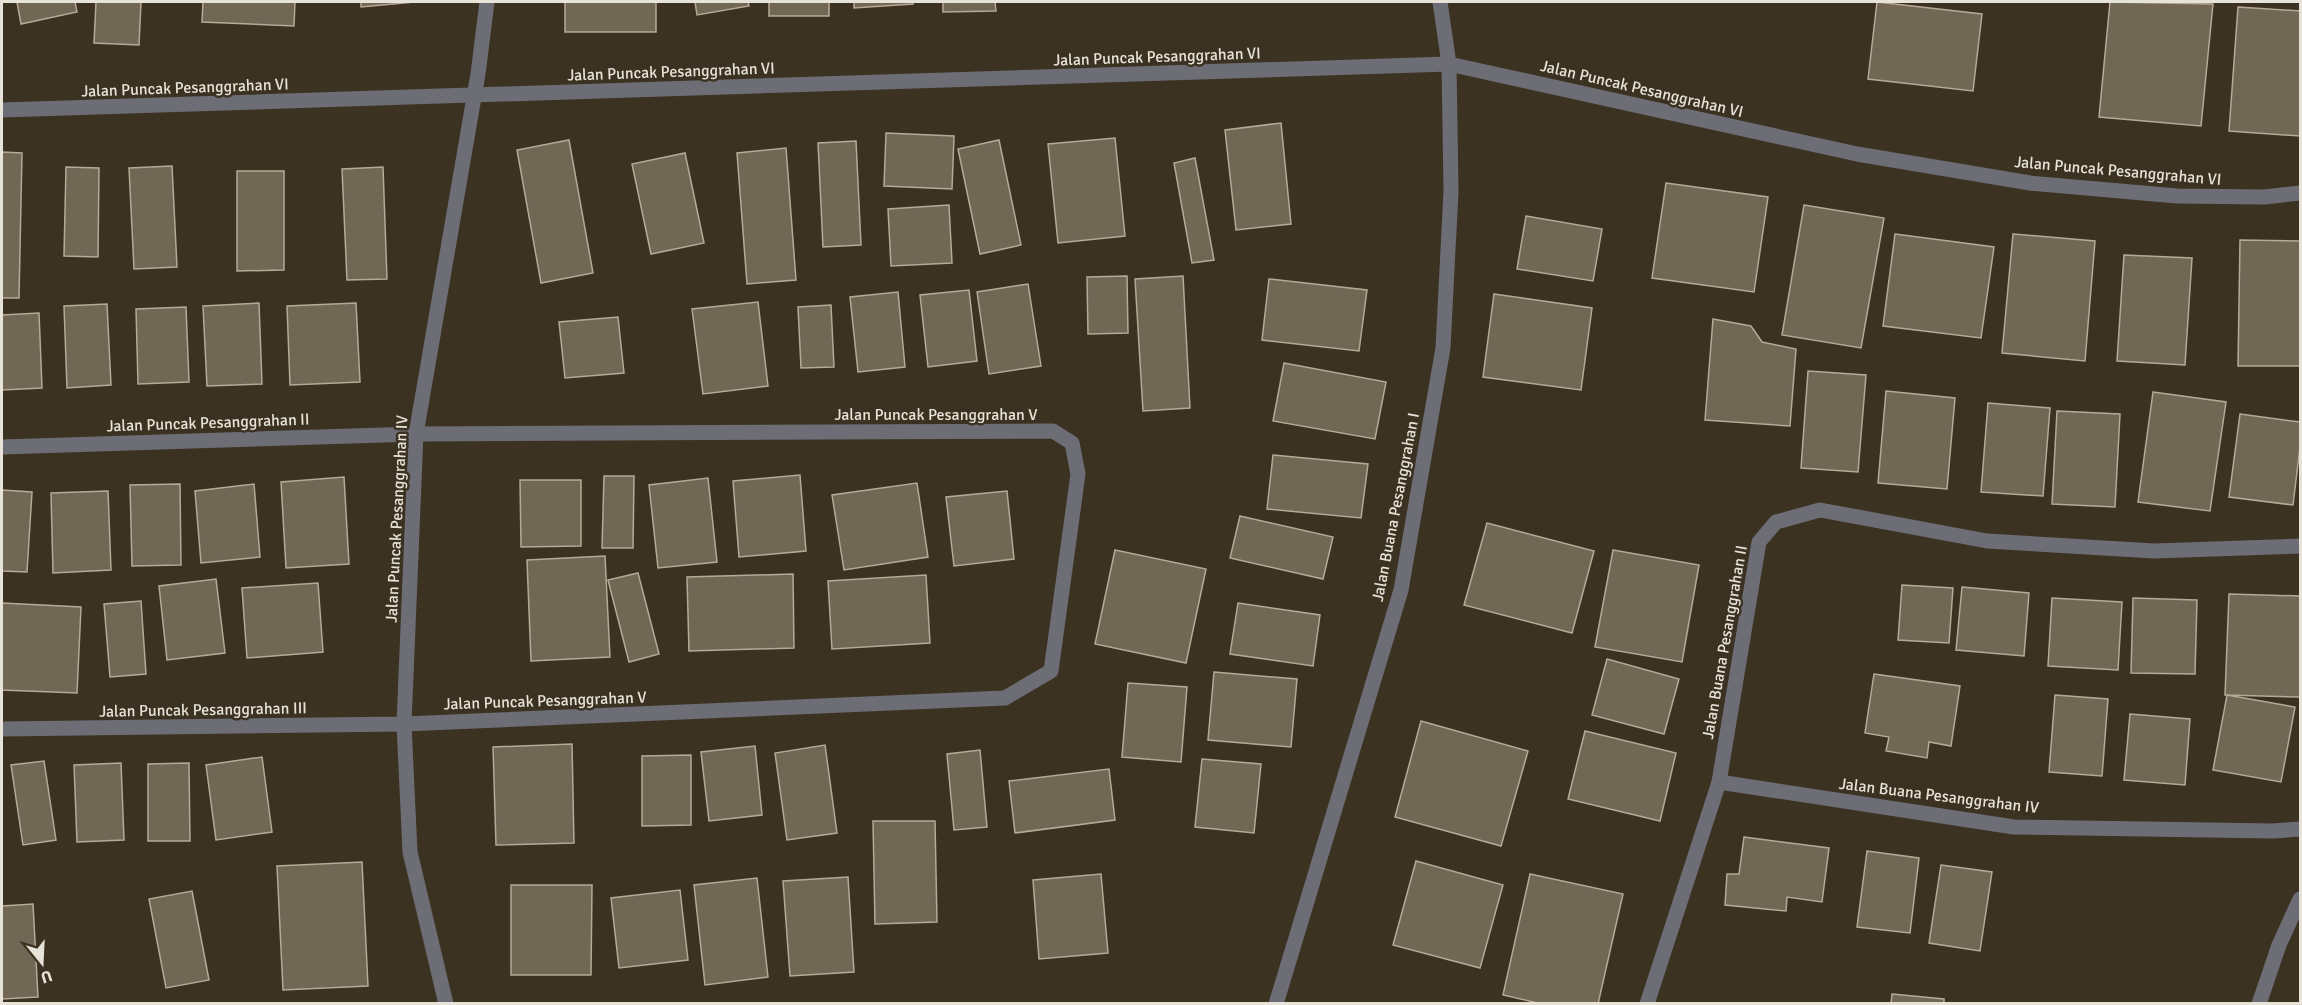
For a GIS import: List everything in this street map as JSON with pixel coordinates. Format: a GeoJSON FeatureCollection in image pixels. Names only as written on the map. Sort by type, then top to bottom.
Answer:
{"type":"FeatureCollection","features":[{"type":"Feature","properties":{"kind":"street","name":"Jalan Puncak Pesanggrahan IV"},"geometry":{"type":"LineString","coordinates":[[446,1004],[410,852],[404,724],[416,434],[487,2]]}},
{"type":"Feature","properties":{"kind":"street","name":"Jalan Buana Pesanggrahan I"},"geometry":{"type":"LineString","coordinates":[[1276,1004],[1401,590],[1443,348],[1451,191],[1449,64],[1440,2]]}},
{"type":"Feature","properties":{"kind":"street","name":"Jalan Puncak Pesanggrahan VI"},"geometry":{"type":"LineString","coordinates":[[2,110],[1449,64],[1857,154],[2030,183],[2177,195],[2264,197],[2301,193]]}},
{"type":"Feature","properties":{"kind":"street","name":"Jalan Puncak Pesanggrahan V"},"geometry":{"type":"LineString","coordinates":[[404,724],[1005,698],[1051,671],[1078,474],[1072,443],[1053,431],[416,434]]}},
{"type":"Feature","properties":{"kind":"street","name":"Jalan Puncak Pesanggrahan II"},"geometry":{"type":"LineString","coordinates":[[2,447],[416,434]]}},
{"type":"Feature","properties":{"kind":"street","name":"Jalan Buana Pesanggrahan II"},"geometry":{"type":"LineString","coordinates":[[1647,1004],[1719,782],[1759,542],[1776,522],[1820,510],[1987,541],[2154,551],[2301,546]]}},
{"type":"Feature","properties":{"kind":"street","name":"Jalan Puncak Pesanggrahan III"},"geometry":{"type":"LineString","coordinates":[[2,729],[404,724]]}},
{"type":"Feature","properties":{"kind":"street","name":"Jalan Buana Pesanggrahan IV"},"geometry":{"type":"LineString","coordinates":[[1719,782],[2014,827],[2272,831],[2301,829]]}},
{"type":"Feature","properties":{"kind":"street"},"geometry":{"type":"LineString","coordinates":[[2259,1004],[2279,945],[2301,899]]}},
{"type":"Feature","properties":{"kind":"building"},"geometry":{"type":"Polygon","coordinates":[[[17,2],[75,2],[77,12],[21,24],[17,2]]]}},
{"type":"Feature","properties":{"kind":"building"},"geometry":{"type":"Polygon","coordinates":[[[96,2],[141,2],[139,45],[94,43],[96,2]]]}},
{"type":"Feature","properties":{"kind":"building"},"geometry":{"type":"Polygon","coordinates":[[[203,2],[295,2],[294,26],[202,22],[203,2]]]}},
{"type":"Feature","properties":{"kind":"building"},"geometry":{"type":"Polygon","coordinates":[[[361,2],[415,2],[361,7],[361,2]]]}},
{"type":"Feature","properties":{"kind":"building"},"geometry":{"type":"Polygon","coordinates":[[[565,2],[656,2],[656,32],[565,32],[565,2]]]}},
{"type":"Feature","properties":{"kind":"building"},"geometry":{"type":"Polygon","coordinates":[[[695,2],[748,2],[749,6],[697,15],[695,2]]]}},
{"type":"Feature","properties":{"kind":"building"},"geometry":{"type":"Polygon","coordinates":[[[769,2],[829,2],[829,16],[769,16],[769,2]]]}},
{"type":"Feature","properties":{"kind":"building"},"geometry":{"type":"Polygon","coordinates":[[[854,2],[913,2],[913,4],[854,8],[854,2]]]}},
{"type":"Feature","properties":{"kind":"building"},"geometry":{"type":"Polygon","coordinates":[[[943,2],[995,2],[996,11],[943,12],[943,2]]]}},
{"type":"Feature","properties":{"kind":"building"},"geometry":{"type":"Polygon","coordinates":[[[1877,2],[1982,14],[1973,91],[1868,79],[1877,2]]]}},
{"type":"Feature","properties":{"kind":"building"},"geometry":{"type":"Polygon","coordinates":[[[2110,2],[2213,4],[2201,126],[2099,117],[2110,2]]]}},
{"type":"Feature","properties":{"kind":"building"},"geometry":{"type":"Polygon","coordinates":[[[2238,7],[2300,11],[2300,136],[2229,131],[2238,7]]]}},
{"type":"Feature","properties":{"kind":"building"},"geometry":{"type":"Polygon","coordinates":[[[1281,123],[1291,224],[1236,230],[1225,130],[1281,123]]]}},
{"type":"Feature","properties":{"kind":"building"},"geometry":{"type":"Polygon","coordinates":[[[886,133],[954,136],[952,189],[884,186],[886,133]]]}},
{"type":"Feature","properties":{"kind":"building"},"geometry":{"type":"Polygon","coordinates":[[[1115,138],[1125,236],[1058,243],[1048,144],[1115,138]]]}},
{"type":"Feature","properties":{"kind":"building"},"geometry":{"type":"Polygon","coordinates":[[[569,140],[593,273],[541,283],[517,150],[569,140]]]}},
{"type":"Feature","properties":{"kind":"building"},"geometry":{"type":"Polygon","coordinates":[[[999,140],[1021,245],[980,254],[958,149],[999,140]]]}},
{"type":"Feature","properties":{"kind":"building"},"geometry":{"type":"Polygon","coordinates":[[[856,141],[861,245],[823,247],[818,143],[856,141]]]}},
{"type":"Feature","properties":{"kind":"building"},"geometry":{"type":"Polygon","coordinates":[[[786,148],[796,280],[747,284],[737,153],[786,148]]]}},
{"type":"Feature","properties":{"kind":"building"},"geometry":{"type":"Polygon","coordinates":[[[2,152],[22,153],[19,298],[2,298],[2,152]]]}},
{"type":"Feature","properties":{"kind":"building"},"geometry":{"type":"Polygon","coordinates":[[[685,153],[704,243],[651,254],[632,164],[685,153]]]}},
{"type":"Feature","properties":{"kind":"building"},"geometry":{"type":"Polygon","coordinates":[[[1195,158],[1214,260],[1192,263],[1174,163],[1195,158]]]}},
{"type":"Feature","properties":{"kind":"building"},"geometry":{"type":"Polygon","coordinates":[[[172,166],[177,267],[134,269],[129,168],[172,166]]]}},
{"type":"Feature","properties":{"kind":"building"},"geometry":{"type":"Polygon","coordinates":[[[66,167],[99,168],[98,257],[64,256],[66,167]]]}},
{"type":"Feature","properties":{"kind":"building"},"geometry":{"type":"Polygon","coordinates":[[[383,167],[387,279],[347,280],[342,169],[383,167]]]}},
{"type":"Feature","properties":{"kind":"building"},"geometry":{"type":"Polygon","coordinates":[[[237,171],[284,171],[284,270],[237,271],[237,171]]]}},
{"type":"Feature","properties":{"kind":"building"},"geometry":{"type":"Polygon","coordinates":[[[1666,183],[1768,197],[1754,292],[1652,278],[1666,183]]]}},
{"type":"Feature","properties":{"kind":"building"},"geometry":{"type":"Polygon","coordinates":[[[949,205],[952,263],[891,266],[888,209],[949,205]]]}},
{"type":"Feature","properties":{"kind":"building"},"geometry":{"type":"Polygon","coordinates":[[[1804,205],[1884,218],[1861,348],[1782,335],[1804,205]]]}},
{"type":"Feature","properties":{"kind":"building"},"geometry":{"type":"Polygon","coordinates":[[[1526,216],[1602,229],[1593,281],[1517,269],[1526,216]]]}},
{"type":"Feature","properties":{"kind":"building"},"geometry":{"type":"Polygon","coordinates":[[[1895,234],[1994,247],[1981,338],[1883,326],[1895,234]]]}},
{"type":"Feature","properties":{"kind":"building"},"geometry":{"type":"Polygon","coordinates":[[[2013,234],[2095,241],[2085,361],[2002,353],[2013,234]]]}},
{"type":"Feature","properties":{"kind":"building"},"geometry":{"type":"Polygon","coordinates":[[[2240,240],[2300,241],[2300,366],[2238,366],[2240,240]]]}},
{"type":"Feature","properties":{"kind":"building"},"geometry":{"type":"Polygon","coordinates":[[[2124,255],[2192,258],[2185,365],[2117,361],[2124,255]]]}},
{"type":"Feature","properties":{"kind":"building"},"geometry":{"type":"Polygon","coordinates":[[[1127,276],[1128,333],[1088,334],[1087,277],[1127,276]]]}},
{"type":"Feature","properties":{"kind":"building"},"geometry":{"type":"Polygon","coordinates":[[[1183,276],[1190,408],[1143,411],[1135,279],[1183,276]]]}},
{"type":"Feature","properties":{"kind":"building"},"geometry":{"type":"Polygon","coordinates":[[[1269,279],[1367,290],[1359,351],[1262,340],[1269,279]]]}},
{"type":"Feature","properties":{"kind":"building"},"geometry":{"type":"Polygon","coordinates":[[[1028,284],[1041,366],[989,374],[977,292],[1028,284]]]}},
{"type":"Feature","properties":{"kind":"building"},"geometry":{"type":"Polygon","coordinates":[[[969,290],[977,361],[928,367],[920,295],[969,290]]]}},
{"type":"Feature","properties":{"kind":"building"},"geometry":{"type":"Polygon","coordinates":[[[898,292],[905,367],[858,372],[850,297],[898,292]]]}},
{"type":"Feature","properties":{"kind":"building"},"geometry":{"type":"Polygon","coordinates":[[[1494,294],[1592,308],[1581,390],[1483,377],[1494,294]]]}},
{"type":"Feature","properties":{"kind":"building"},"geometry":{"type":"Polygon","coordinates":[[[758,302],[768,386],[703,394],[692,309],[758,302]]]}},
{"type":"Feature","properties":{"kind":"building"},"geometry":{"type":"Polygon","coordinates":[[[259,303],[262,384],[207,386],[203,306],[259,303]]]}},
{"type":"Feature","properties":{"kind":"building"},"geometry":{"type":"Polygon","coordinates":[[[356,303],[360,382],[290,385],[287,306],[356,303]]]}},
{"type":"Feature","properties":{"kind":"building"},"geometry":{"type":"Polygon","coordinates":[[[107,304],[111,385],[67,388],[64,306],[107,304]]]}},
{"type":"Feature","properties":{"kind":"building"},"geometry":{"type":"Polygon","coordinates":[[[831,305],[834,367],[801,368],[798,307],[831,305]]]}},
{"type":"Feature","properties":{"kind":"building"},"geometry":{"type":"Polygon","coordinates":[[[186,307],[189,382],[138,384],[136,309],[186,307]]]}},
{"type":"Feature","properties":{"kind":"building"},"geometry":{"type":"Polygon","coordinates":[[[39,313],[42,388],[2,390],[2,315],[39,313]]]}},
{"type":"Feature","properties":{"kind":"building"},"geometry":{"type":"Polygon","coordinates":[[[618,317],[624,373],[565,378],[559,322],[618,317]]]}},
{"type":"Feature","properties":{"kind":"building"},"geometry":{"type":"Polygon","coordinates":[[[1713,319],[1751,326],[1762,342],[1796,349],[1790,426],[1705,420],[1713,319]]]}},
{"type":"Feature","properties":{"kind":"building"},"geometry":{"type":"Polygon","coordinates":[[[1284,363],[1386,382],[1375,439],[1273,421],[1284,363]]]}},
{"type":"Feature","properties":{"kind":"building"},"geometry":{"type":"Polygon","coordinates":[[[1808,371],[1866,375],[1858,472],[1801,468],[1808,371]]]}},
{"type":"Feature","properties":{"kind":"building"},"geometry":{"type":"Polygon","coordinates":[[[1886,391],[1955,398],[1947,489],[1878,483],[1886,391]]]}},
{"type":"Feature","properties":{"kind":"building"},"geometry":{"type":"Polygon","coordinates":[[[2153,392],[2226,402],[2210,511],[2138,502],[2153,392]]]}},
{"type":"Feature","properties":{"kind":"building"},"geometry":{"type":"Polygon","coordinates":[[[1988,403],[2050,408],[2043,496],[1981,492],[1988,403]]]}},
{"type":"Feature","properties":{"kind":"building"},"geometry":{"type":"Polygon","coordinates":[[[2057,411],[2120,414],[2115,507],[2052,504],[2057,411]]]}},
{"type":"Feature","properties":{"kind":"building"},"geometry":{"type":"Polygon","coordinates":[[[2240,414],[2300,422],[2300,447],[2293,505],[2229,497],[2240,414]]]}},
{"type":"Feature","properties":{"kind":"building"},"geometry":{"type":"Polygon","coordinates":[[[1273,455],[1368,464],[1361,518],[1267,509],[1273,455]]]}},
{"type":"Feature","properties":{"kind":"building"},"geometry":{"type":"Polygon","coordinates":[[[800,475],[806,551],[739,557],[733,481],[800,475]]]}},
{"type":"Feature","properties":{"kind":"building"},"geometry":{"type":"Polygon","coordinates":[[[604,476],[634,476],[633,548],[602,548],[604,476]]]}},
{"type":"Feature","properties":{"kind":"building"},"geometry":{"type":"Polygon","coordinates":[[[344,477],[349,564],[286,568],[281,482],[344,477]]]}},
{"type":"Feature","properties":{"kind":"building"},"geometry":{"type":"Polygon","coordinates":[[[708,478],[717,562],[658,568],[649,485],[708,478]]]}},
{"type":"Feature","properties":{"kind":"building"},"geometry":{"type":"Polygon","coordinates":[[[520,480],[581,480],[581,546],[521,547],[520,480]]]}},
{"type":"Feature","properties":{"kind":"building"},"geometry":{"type":"Polygon","coordinates":[[[917,483],[928,557],[844,570],[832,495],[917,483]]]}},
{"type":"Feature","properties":{"kind":"building"},"geometry":{"type":"Polygon","coordinates":[[[180,484],[181,565],[132,566],[130,485],[180,484]]]}},
{"type":"Feature","properties":{"kind":"building"},"geometry":{"type":"Polygon","coordinates":[[[254,484],[260,557],[201,563],[195,491],[254,484]]]}},
{"type":"Feature","properties":{"kind":"building"},"geometry":{"type":"Polygon","coordinates":[[[2,490],[32,492],[27,572],[2,571],[2,490]]]}},
{"type":"Feature","properties":{"kind":"building"},"geometry":{"type":"Polygon","coordinates":[[[108,491],[111,570],[53,573],[51,493],[108,491]]]}},
{"type":"Feature","properties":{"kind":"building"},"geometry":{"type":"Polygon","coordinates":[[[1007,491],[1014,559],[954,566],[946,497],[1007,491]]]}},
{"type":"Feature","properties":{"kind":"building"},"geometry":{"type":"Polygon","coordinates":[[[1240,516],[1333,537],[1323,579],[1230,558],[1240,516]]]}},
{"type":"Feature","properties":{"kind":"building"},"geometry":{"type":"Polygon","coordinates":[[[1487,523],[1594,551],[1572,633],[1464,605],[1487,523]]]}},
{"type":"Feature","properties":{"kind":"building"},"geometry":{"type":"Polygon","coordinates":[[[1115,550],[1206,569],[1186,663],[1095,644],[1115,550]]]}},
{"type":"Feature","properties":{"kind":"building"},"geometry":{"type":"Polygon","coordinates":[[[1613,550],[1699,565],[1682,662],[1595,647],[1613,550]]]}},
{"type":"Feature","properties":{"kind":"building"},"geometry":{"type":"Polygon","coordinates":[[[605,556],[610,657],[531,661],[527,560],[605,556]]]}},
{"type":"Feature","properties":{"kind":"building"},"geometry":{"type":"Polygon","coordinates":[[[638,573],[659,654],[629,662],[608,580],[638,573]]]}},
{"type":"Feature","properties":{"kind":"building"},"geometry":{"type":"Polygon","coordinates":[[[793,574],[794,648],[689,651],[687,577],[793,574]]]}},
{"type":"Feature","properties":{"kind":"building"},"geometry":{"type":"Polygon","coordinates":[[[926,575],[930,643],[832,649],[828,581],[926,575]]]}},
{"type":"Feature","properties":{"kind":"building"},"geometry":{"type":"Polygon","coordinates":[[[216,579],[225,653],[167,660],[159,586],[216,579]]]}},
{"type":"Feature","properties":{"kind":"building"},"geometry":{"type":"Polygon","coordinates":[[[318,583],[323,652],[247,658],[242,588],[318,583]]]}},
{"type":"Feature","properties":{"kind":"building"},"geometry":{"type":"Polygon","coordinates":[[[1902,585],[1953,588],[1949,643],[1898,640],[1902,585]]]}},
{"type":"Feature","properties":{"kind":"building"},"geometry":{"type":"Polygon","coordinates":[[[1962,587],[2029,593],[2024,656],[1956,650],[1962,587]]]}},
{"type":"Feature","properties":{"kind":"building"},"geometry":{"type":"Polygon","coordinates":[[[2229,594],[2300,596],[2300,697],[2225,695],[2229,594]]]}},
{"type":"Feature","properties":{"kind":"building"},"geometry":{"type":"Polygon","coordinates":[[[2052,598],[2122,602],[2118,670],[2048,666],[2052,598]]]}},
{"type":"Feature","properties":{"kind":"building"},"geometry":{"type":"Polygon","coordinates":[[[2133,598],[2197,600],[2195,674],[2131,673],[2133,598]]]}},
{"type":"Feature","properties":{"kind":"building"},"geometry":{"type":"Polygon","coordinates":[[[141,601],[146,674],[110,677],[104,604],[141,601]]]}},
{"type":"Feature","properties":{"kind":"building"},"geometry":{"type":"Polygon","coordinates":[[[2,603],[81,607],[77,693],[2,690],[2,603]]]}},
{"type":"Feature","properties":{"kind":"building"},"geometry":{"type":"Polygon","coordinates":[[[1238,603],[1320,615],[1313,666],[1230,654],[1238,603]]]}},
{"type":"Feature","properties":{"kind":"building"},"geometry":{"type":"Polygon","coordinates":[[[1607,659],[1679,679],[1664,734],[1592,715],[1607,659]]]}},
{"type":"Feature","properties":{"kind":"building"},"geometry":{"type":"Polygon","coordinates":[[[1214,672],[1297,679],[1291,747],[1208,740],[1214,672]]]}},
{"type":"Feature","properties":{"kind":"building"},"geometry":{"type":"Polygon","coordinates":[[[1874,674],[1960,686],[1951,746],[1929,742],[1927,758],[1886,751],[1889,737],[1865,733],[1874,674]]]}},
{"type":"Feature","properties":{"kind":"building"},"geometry":{"type":"Polygon","coordinates":[[[1128,683],[1187,687],[1181,762],[1122,757],[1128,683]]]}},
{"type":"Feature","properties":{"kind":"building"},"geometry":{"type":"Polygon","coordinates":[[[2055,695],[2108,699],[2102,776],[2049,772],[2055,695]]]}},
{"type":"Feature","properties":{"kind":"building"},"geometry":{"type":"Polygon","coordinates":[[[2227,695],[2295,707],[2281,782],[2213,770],[2227,695]]]}},
{"type":"Feature","properties":{"kind":"building"},"geometry":{"type":"Polygon","coordinates":[[[2130,714],[2190,719],[2185,785],[2124,780],[2130,714]]]}},
{"type":"Feature","properties":{"kind":"building"},"geometry":{"type":"Polygon","coordinates":[[[1421,721],[1528,751],[1501,846],[1395,817],[1421,721]]]}},
{"type":"Feature","properties":{"kind":"building"},"geometry":{"type":"Polygon","coordinates":[[[1585,731],[1676,753],[1660,821],[1568,799],[1585,731]]]}},
{"type":"Feature","properties":{"kind":"building"},"geometry":{"type":"Polygon","coordinates":[[[572,744],[574,843],[496,845],[493,747],[572,744]]]}},
{"type":"Feature","properties":{"kind":"building"},"geometry":{"type":"Polygon","coordinates":[[[825,745],[837,833],[787,840],[775,753],[825,745]]]}},
{"type":"Feature","properties":{"kind":"building"},"geometry":{"type":"Polygon","coordinates":[[[755,746],[762,815],[709,821],[701,752],[755,746]]]}},
{"type":"Feature","properties":{"kind":"building"},"geometry":{"type":"Polygon","coordinates":[[[980,750],[987,827],[954,830],[947,754],[980,750]]]}},
{"type":"Feature","properties":{"kind":"building"},"geometry":{"type":"Polygon","coordinates":[[[691,755],[691,825],[642,826],[642,756],[691,755]]]}},
{"type":"Feature","properties":{"kind":"building"},"geometry":{"type":"Polygon","coordinates":[[[262,757],[272,832],[216,840],[206,765],[262,757]]]}},
{"type":"Feature","properties":{"kind":"building"},"geometry":{"type":"Polygon","coordinates":[[[1202,759],[1261,764],[1254,833],[1195,827],[1202,759]]]}},
{"type":"Feature","properties":{"kind":"building"},"geometry":{"type":"Polygon","coordinates":[[[44,761],[56,840],[23,845],[11,765],[44,761]]]}},
{"type":"Feature","properties":{"kind":"building"},"geometry":{"type":"Polygon","coordinates":[[[121,763],[124,840],[77,842],[74,765],[121,763]]]}},
{"type":"Feature","properties":{"kind":"building"},"geometry":{"type":"Polygon","coordinates":[[[189,763],[190,841],[148,841],[148,764],[189,763]]]}},
{"type":"Feature","properties":{"kind":"building"},"geometry":{"type":"Polygon","coordinates":[[[1109,769],[1115,820],[1015,833],[1009,781],[1109,769]]]}},
{"type":"Feature","properties":{"kind":"building"},"geometry":{"type":"Polygon","coordinates":[[[873,821],[935,821],[937,922],[875,924],[873,821]]]}},
{"type":"Feature","properties":{"kind":"building"},"geometry":{"type":"Polygon","coordinates":[[[1744,837],[1829,848],[1822,902],[1787,897],[1786,911],[1725,905],[1727,874],[1739,874],[1744,837]]]}},
{"type":"Feature","properties":{"kind":"building"},"geometry":{"type":"Polygon","coordinates":[[[1867,851],[1919,858],[1910,933],[1857,927],[1867,851]]]}},
{"type":"Feature","properties":{"kind":"building"},"geometry":{"type":"Polygon","coordinates":[[[1416,861],[1503,885],[1480,968],[1393,945],[1416,861]]]}},
{"type":"Feature","properties":{"kind":"building"},"geometry":{"type":"Polygon","coordinates":[[[362,862],[368,986],[283,990],[277,866],[362,862]]]}},
{"type":"Feature","properties":{"kind":"building"},"geometry":{"type":"Polygon","coordinates":[[[1941,865],[1992,872],[1980,951],[1929,943],[1941,865]]]}},
{"type":"Feature","properties":{"kind":"building"},"geometry":{"type":"Polygon","coordinates":[[[1101,874],[1108,953],[1039,959],[1033,880],[1101,874]]]}},
{"type":"Feature","properties":{"kind":"building"},"geometry":{"type":"Polygon","coordinates":[[[1530,874],[1623,894],[1598,1004],[1542,1004],[1503,995],[1530,874]]]}},
{"type":"Feature","properties":{"kind":"building"},"geometry":{"type":"Polygon","coordinates":[[[848,877],[854,972],[790,976],[783,881],[848,877]]]}},
{"type":"Feature","properties":{"kind":"building"},"geometry":{"type":"Polygon","coordinates":[[[757,878],[768,977],[705,985],[694,885],[757,878]]]}},
{"type":"Feature","properties":{"kind":"building"},"geometry":{"type":"Polygon","coordinates":[[[511,885],[592,885],[591,975],[511,975],[511,885]]]}},
{"type":"Feature","properties":{"kind":"building"},"geometry":{"type":"Polygon","coordinates":[[[680,890],[688,960],[619,968],[611,898],[680,890]]]}},
{"type":"Feature","properties":{"kind":"building"},"geometry":{"type":"Polygon","coordinates":[[[192,891],[209,980],[166,988],[149,899],[192,891]]]}},
{"type":"Feature","properties":{"kind":"building"},"geometry":{"type":"Polygon","coordinates":[[[33,904],[38,997],[2,999],[2,906],[33,904]]]}},
{"type":"Feature","properties":{"kind":"building"},"geometry":{"type":"Polygon","coordinates":[[[1892,994],[1944,999],[1944,1004],[1891,1004],[1892,994]]]}}]}
